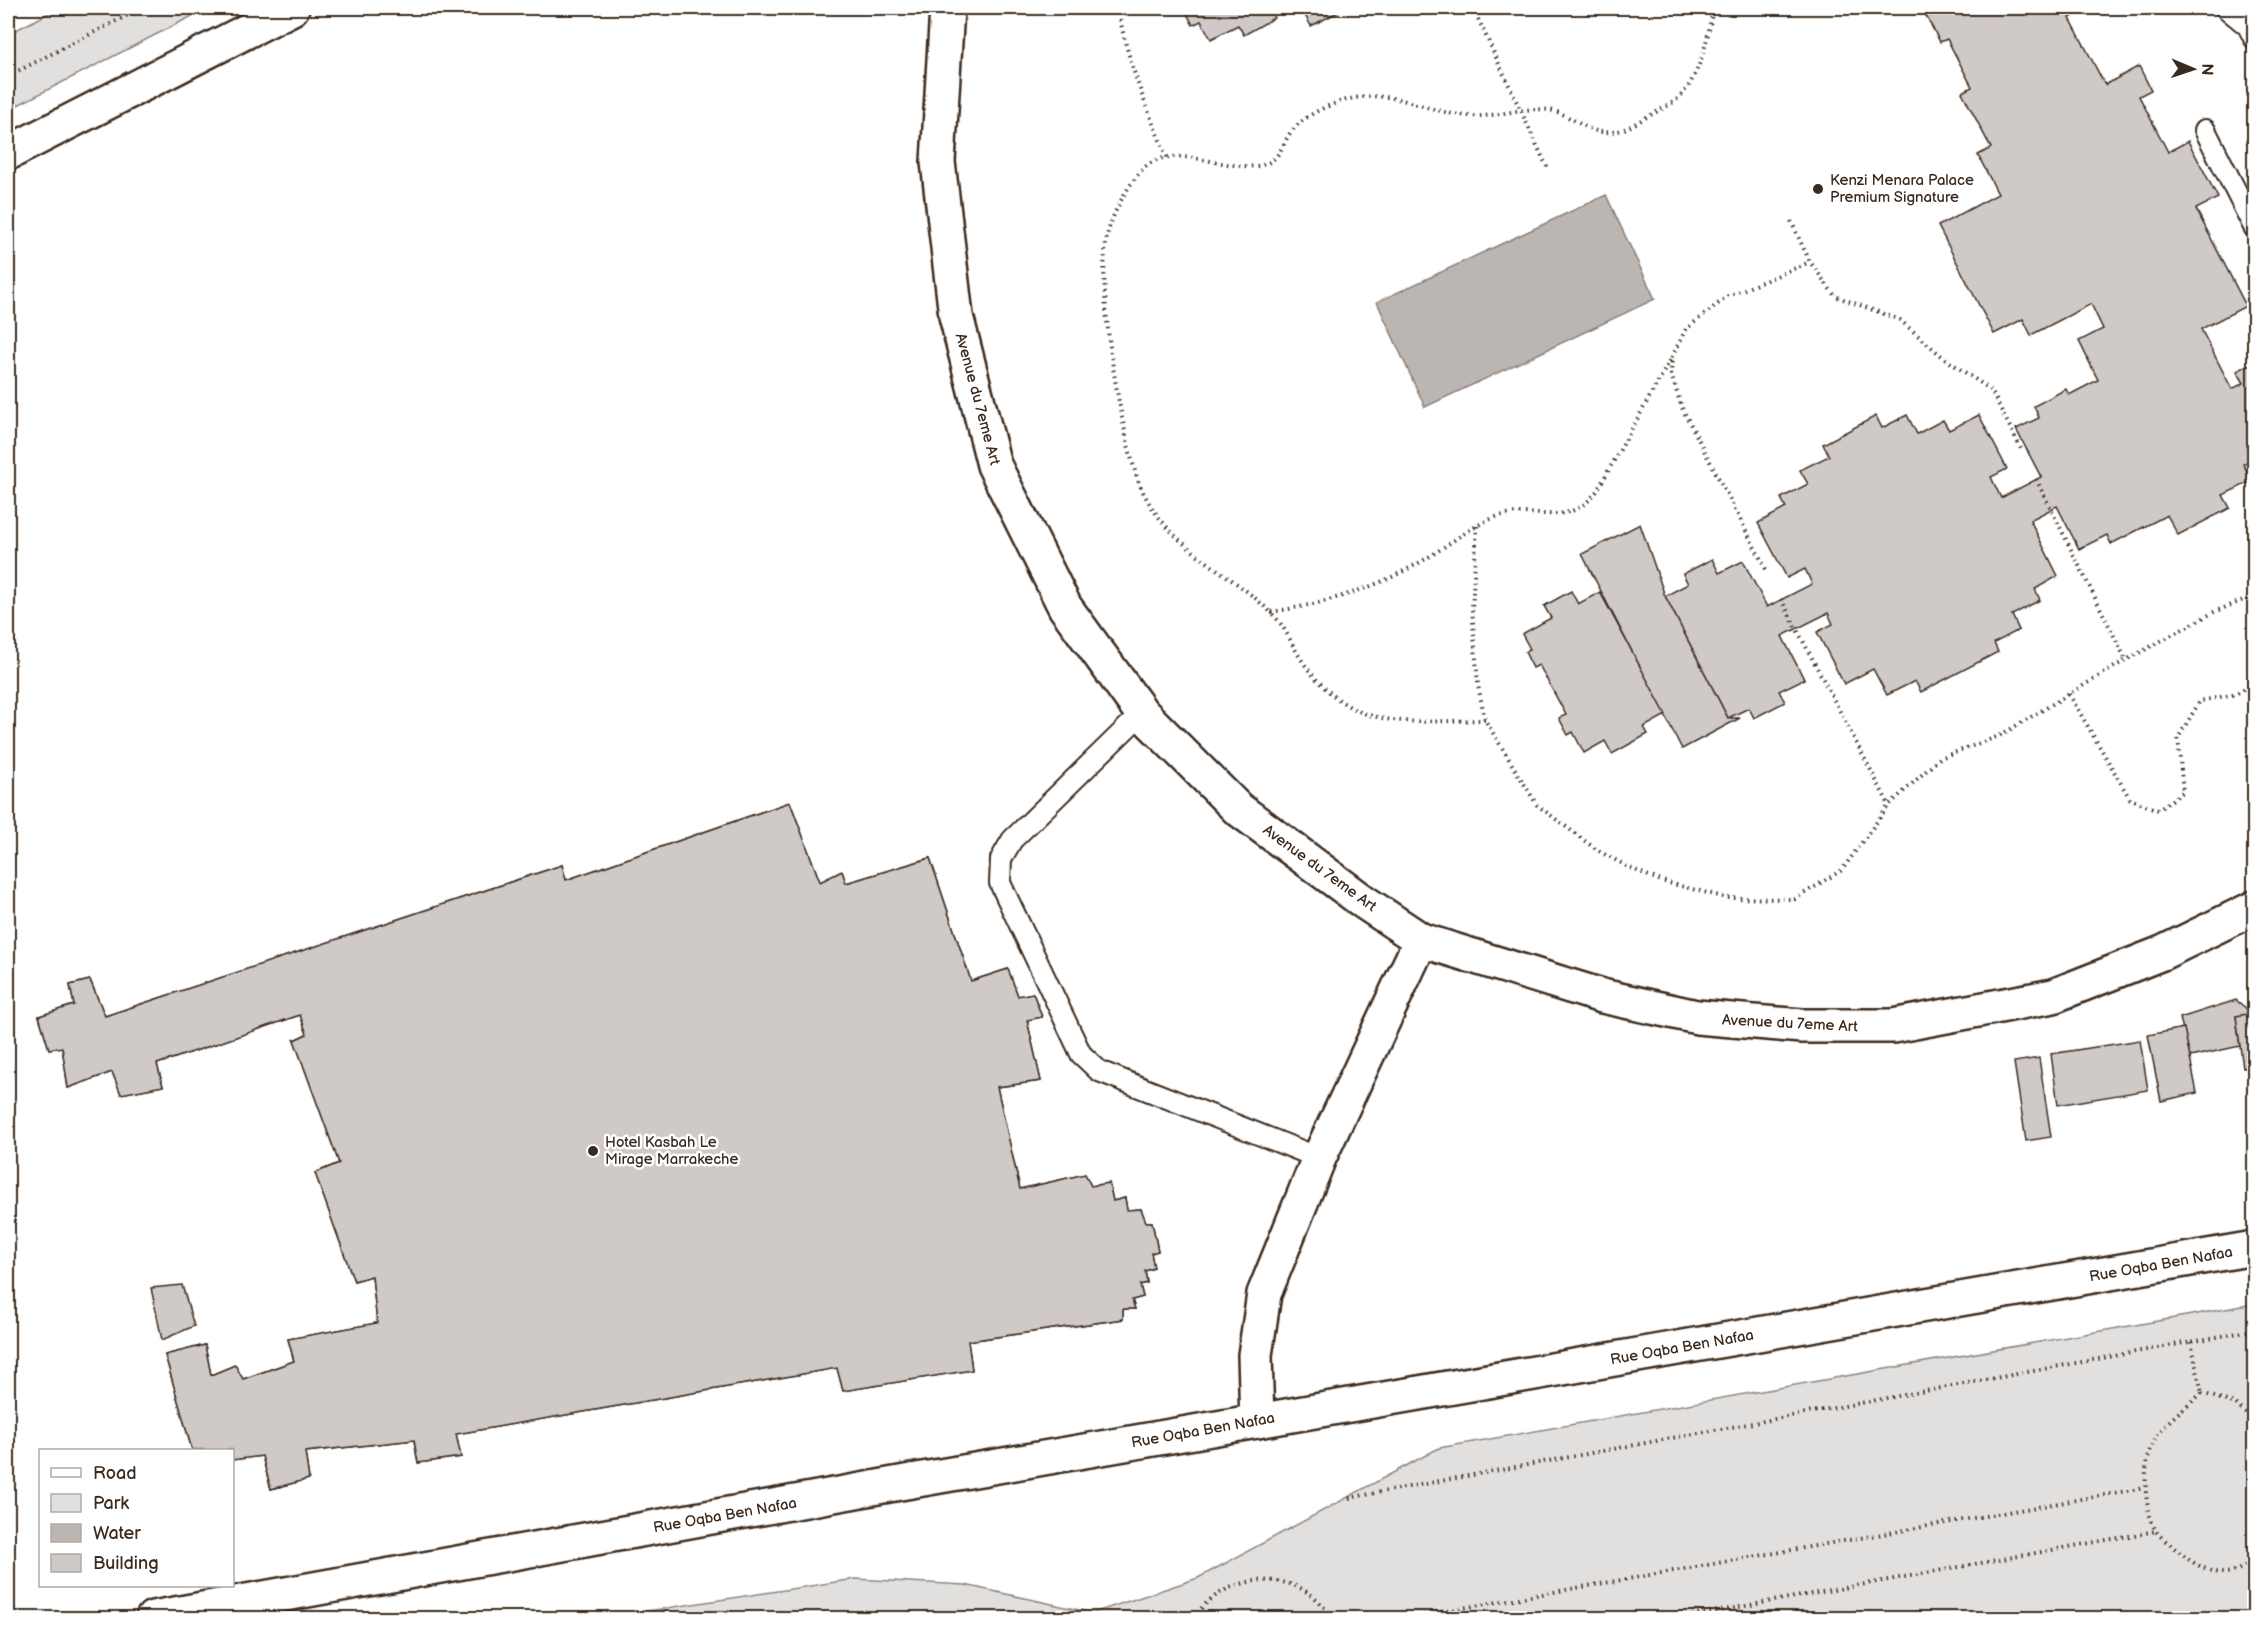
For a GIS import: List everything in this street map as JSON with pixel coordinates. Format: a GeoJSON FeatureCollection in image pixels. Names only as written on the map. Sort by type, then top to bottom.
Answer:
{"type":"FeatureCollection","features":[{"type":"Feature","properties":{"kind":"street"},"geometry":{"type":"LineString","coordinates":[[8,153],[292,8]]}},
{"type":"Feature","properties":{"kind":"street","name":"Avenue du 7eme Art"},"geometry":{"type":"LineString","coordinates":[[947,8],[938,162],[956,315],[994,465],[1065,607],[1142,714],[1237,808],[1421,940],[1602,996],[1697,1017],[1802,1026],[1893,1026],[2053,996],[2162,953],[2254,908]]}},
{"type":"Feature","properties":{"kind":"street"},"geometry":{"type":"LineString","coordinates":[[1257,1421],[1255,1355],[1264,1294],[1319,1158],[1421,940]]}},
{"type":"Feature","properties":{"kind":"street","name":"Rue Oqba Ben Nafaa"},"geometry":{"type":"LineString","coordinates":[[153,1618],[911,1480],[2254,1248]]}},
{"type":"Feature","properties":{"kind":"lane"},"geometry":{"type":"LineString","coordinates":[[2226,8],[2248,26],[2254,38]]}},
{"type":"Feature","properties":{"kind":"lane"},"geometry":{"type":"LineString","coordinates":[[2205,130],[2254,227]]}},
{"type":"Feature","properties":{"kind":"lane"},"geometry":{"type":"LineString","coordinates":[[1142,714],[1012,840],[1001,859],[1000,884],[1081,1054],[1099,1071],[1319,1158]]}},
{"type":"Feature","properties":{"kind":"path"},"geometry":{"type":"LineString","coordinates":[[8,76],[142,8]]}},
{"type":"Feature","properties":{"kind":"path"},"geometry":{"type":"LineString","coordinates":[[1118,8],[1127,52],[1139,92],[1167,157]]}},
{"type":"Feature","properties":{"kind":"path"},"geometry":{"type":"LineString","coordinates":[[1473,8],[1547,167]]}},
{"type":"Feature","properties":{"kind":"path"},"geometry":{"type":"LineString","coordinates":[[1485,720],[1386,719],[1350,707],[1319,682],[1271,612],[1172,532],[1145,496],[1135,471],[1118,389],[1105,298],[1106,243],[1109,229],[1136,177],[1150,162],[1167,157],[1242,166],[1264,165],[1282,152],[1290,133],[1308,118],[1329,106],[1352,98],[1395,97],[1463,116],[1489,117],[1550,110],[1605,132],[1628,128],[1678,99],[1695,72],[1708,38],[1713,8]]}},
{"type":"Feature","properties":{"kind":"path"},"geometry":{"type":"LineString","coordinates":[[1791,220],[1810,262],[1835,296],[1900,320],[1944,358],[1991,390],[2021,449]]}},
{"type":"Feature","properties":{"kind":"path"},"geometry":{"type":"LineString","coordinates":[[1271,612],[1311,606],[1389,579],[1477,526],[1498,516],[1567,513],[1589,501],[1686,329],[1728,296],[1810,262]]}},
{"type":"Feature","properties":{"kind":"path"},"geometry":{"type":"LineString","coordinates":[[1672,357],[1671,374],[1682,408],[1766,569]]}},
{"type":"Feature","properties":{"kind":"path"},"geometry":{"type":"LineString","coordinates":[[2036,479],[2126,660]]}},
{"type":"Feature","properties":{"kind":"path"},"geometry":{"type":"LineString","coordinates":[[1477,526],[1472,609],[1478,685],[1485,720],[1537,805],[1566,829],[1630,868],[1661,881],[1727,898],[1795,899],[1842,870],[1889,806],[1940,758],[1999,736],[2126,660],[2216,611],[2254,596]]}},
{"type":"Feature","properties":{"kind":"path"},"geometry":{"type":"LineString","coordinates":[[1781,599],[1889,806]]}},
{"type":"Feature","properties":{"kind":"path"},"geometry":{"type":"LineString","coordinates":[[2069,694],[2130,799],[2158,810],[2183,792],[2178,738],[2200,701],[2236,694],[2254,682]]}},
{"type":"Feature","properties":{"kind":"path"},"geometry":{"type":"LineString","coordinates":[[1349,1498],[2254,1330]]}},
{"type":"Feature","properties":{"kind":"path"},"geometry":{"type":"LineString","coordinates":[[2191,1342],[2202,1393]]}},
{"type":"Feature","properties":{"kind":"path"},"geometry":{"type":"LineString","coordinates":[[2202,1393],[2236,1404],[2254,1422]]}},
{"type":"Feature","properties":{"kind":"path"},"geometry":{"type":"LineString","coordinates":[[2202,1393],[2169,1421],[2150,1449],[2144,1488],[2156,1531],[2182,1555],[2215,1574],[2232,1573],[2254,1557]]}},
{"type":"Feature","properties":{"kind":"path"},"geometry":{"type":"LineString","coordinates":[[1407,1618],[2144,1488]]}},
{"type":"Feature","properties":{"kind":"path"},"geometry":{"type":"LineString","coordinates":[[1680,1618],[2156,1531]]}},
{"type":"Feature","properties":{"kind":"path"},"geometry":{"type":"LineString","coordinates":[[1194,1618],[1218,1594],[1248,1581],[1280,1582],[1310,1594],[1333,1618]]}},
{"type":"Feature","properties":{"kind":"green space"},"geometry":{"type":"Polygon","coordinates":[[[59,8],[208,8],[8,110],[8,34],[59,8]]]}},
{"type":"Feature","properties":{"kind":"green space"},"geometry":{"type":"Polygon","coordinates":[[[2254,1304],[2254,1618],[602,1618],[855,1579],[965,1585],[1093,1613],[1198,1578],[1439,1448],[2254,1304]]]}},
{"type":"Feature","properties":{"kind":"water"},"geometry":{"type":"Polygon","coordinates":[[[1606,195],[1655,299],[1425,407],[1377,302],[1606,195]]]}},
{"type":"Feature","properties":{"kind":"building"},"geometry":{"type":"Polygon","coordinates":[[[1184,8],[1269,8],[1274,18],[1244,35],[1238,25],[1211,39],[1201,21],[1193,25],[1184,8]]]}},
{"type":"Feature","properties":{"kind":"building"},"geometry":{"type":"Polygon","coordinates":[[[1301,8],[1346,8],[1311,26],[1301,8]]]}},
{"type":"Feature","properties":{"kind":"building"},"geometry":{"type":"Polygon","coordinates":[[[1922,8],[2086,8],[2070,18],[2105,85],[2139,66],[2151,90],[2139,96],[2168,152],[2188,141],[2218,198],[2196,209],[2246,306],[2201,329],[2232,389],[2244,383],[2237,371],[2254,362],[2254,458],[2243,464],[2252,481],[2223,495],[2230,508],[2178,535],[2167,515],[2111,544],[2107,535],[2079,549],[2057,506],[2030,520],[2058,576],[2035,589],[2040,600],[2012,615],[2019,630],[1994,643],[1998,652],[1921,692],[1915,681],[1887,695],[1873,669],[1844,684],[1817,632],[1833,624],[1828,613],[1782,636],[1804,679],[1779,691],[1785,702],[1754,718],[1749,708],[1728,718],[1665,596],[1688,584],[1683,574],[1712,559],[1719,573],[1743,561],[1767,607],[1812,584],[1805,569],[1787,578],[1758,523],[1786,508],[1781,498],[1808,484],[1800,470],[1829,456],[1823,444],[1876,416],[1882,428],[1907,415],[1917,434],[1943,420],[1949,430],[1979,415],[2007,469],[1991,477],[2001,498],[2041,477],[2016,429],[2039,418],[2034,406],[2066,389],[2069,395],[2098,380],[2079,341],[2103,329],[2091,304],[2031,335],[2023,319],[1994,334],[1938,226],[1998,194],[1978,155],[1991,148],[1962,92],[1972,87],[1947,39],[1940,42],[1922,8]]]}},
{"type":"Feature","properties":{"kind":"building"},"geometry":{"type":"Polygon","coordinates":[[[1640,524],[1665,596],[1728,718],[1740,718],[1682,749],[1582,554],[1640,524]]]}},
{"type":"Feature","properties":{"kind":"building"},"geometry":{"type":"Polygon","coordinates":[[[1571,591],[1578,604],[1600,592],[1666,715],[1644,727],[1648,734],[1612,754],[1605,741],[1584,753],[1573,732],[1568,735],[1559,718],[1566,715],[1539,665],[1533,668],[1525,652],[1530,649],[1522,634],[1551,618],[1544,606],[1571,591]]]}},
{"type":"Feature","properties":{"kind":"building"},"geometry":{"type":"Polygon","coordinates":[[[790,802],[820,882],[842,871],[846,883],[930,858],[971,981],[1008,969],[1018,996],[1033,993],[1042,1017],[1027,1020],[1041,1081],[997,1087],[1020,1189],[1085,1174],[1091,1186],[1109,1183],[1113,1201],[1125,1198],[1127,1210],[1141,1209],[1146,1222],[1152,1222],[1158,1251],[1151,1253],[1154,1268],[1145,1271],[1147,1283],[1140,1285],[1143,1297],[1132,1300],[1135,1309],[1123,1309],[1123,1319],[968,1341],[972,1370],[843,1391],[837,1368],[456,1434],[461,1457],[418,1463],[414,1440],[305,1452],[309,1479],[271,1489],[262,1456],[234,1460],[234,1449],[192,1449],[165,1355],[205,1345],[211,1375],[235,1365],[243,1379],[294,1361],[288,1339],[377,1323],[372,1276],[354,1281],[315,1173],[339,1163],[294,1040],[307,1034],[300,1015],[157,1064],[163,1086],[121,1094],[112,1072],[68,1088],[62,1047],[49,1049],[39,1016],[74,1005],[70,985],[90,980],[105,1016],[562,865],[566,880],[790,802]],[[810,934],[652,977],[659,999],[551,1031],[539,1001],[376,1059],[415,1174],[432,1165],[457,1233],[439,1241],[463,1304],[657,1268],[652,1248],[719,1234],[724,1247],[810,1227],[815,1246],[920,1220],[922,1207],[899,1214],[890,1185],[870,1188],[850,1072],[833,1059],[844,1043],[810,934]]]}},
{"type":"Feature","properties":{"kind":"building"},"geometry":{"type":"Polygon","coordinates":[[[790,802],[820,882],[842,871],[846,883],[930,858],[971,981],[1008,969],[1018,996],[1033,993],[1042,1017],[1027,1020],[1041,1081],[997,1087],[1020,1189],[1085,1174],[1091,1186],[1109,1183],[1113,1201],[1125,1198],[1127,1210],[1141,1209],[1146,1222],[1152,1222],[1158,1251],[1151,1253],[1154,1268],[1145,1271],[1147,1283],[1140,1285],[1143,1297],[1132,1300],[1135,1309],[1123,1309],[1123,1319],[968,1341],[972,1370],[843,1391],[837,1368],[456,1434],[461,1457],[418,1463],[414,1440],[305,1452],[309,1479],[271,1489],[262,1456],[234,1460],[234,1449],[192,1449],[165,1355],[205,1345],[211,1375],[235,1365],[243,1379],[294,1361],[288,1339],[377,1323],[372,1276],[354,1281],[315,1173],[339,1163],[294,1040],[307,1034],[300,1015],[157,1064],[163,1086],[121,1094],[112,1072],[68,1088],[62,1047],[49,1049],[39,1016],[74,1005],[70,985],[90,980],[105,1016],[562,865],[566,880],[790,802]]]}},
{"type":"Feature","properties":{"kind":"building"},"geometry":{"type":"Polygon","coordinates":[[[2236,1000],[2253,1014],[2236,1016],[2240,1046],[2190,1057],[2180,1018],[2236,1000]]]}},
{"type":"Feature","properties":{"kind":"building"},"geometry":{"type":"Polygon","coordinates":[[[2254,1013],[2254,1066],[2243,1068],[2236,1016],[2254,1013]]]}},
{"type":"Feature","properties":{"kind":"building"},"geometry":{"type":"Polygon","coordinates":[[[2184,1028],[2197,1093],[2161,1101],[2148,1035],[2184,1028]]]}},
{"type":"Feature","properties":{"kind":"building"},"geometry":{"type":"Polygon","coordinates":[[[2140,1040],[2148,1090],[2058,1105],[2051,1054],[2140,1040]]]}},
{"type":"Feature","properties":{"kind":"building"},"geometry":{"type":"Polygon","coordinates":[[[2039,1058],[2051,1137],[2026,1141],[2014,1062],[2039,1058]]]}},
{"type":"Feature","properties":{"kind":"building"},"geometry":{"type":"Polygon","coordinates":[[[182,1285],[194,1326],[162,1340],[151,1288],[182,1285]]]}},
{"type":"Feature","properties":{"kind":"place","name":"Kenzi Menara Palace Premium Signature"},"geometry":{"type":"Point","coordinates":[1818,189]}},
{"type":"Feature","properties":{"kind":"place","name":"Hotel Kasbah Le Mirage Marrakeche"},"geometry":{"type":"Point","coordinates":[593,1151]}}]}
